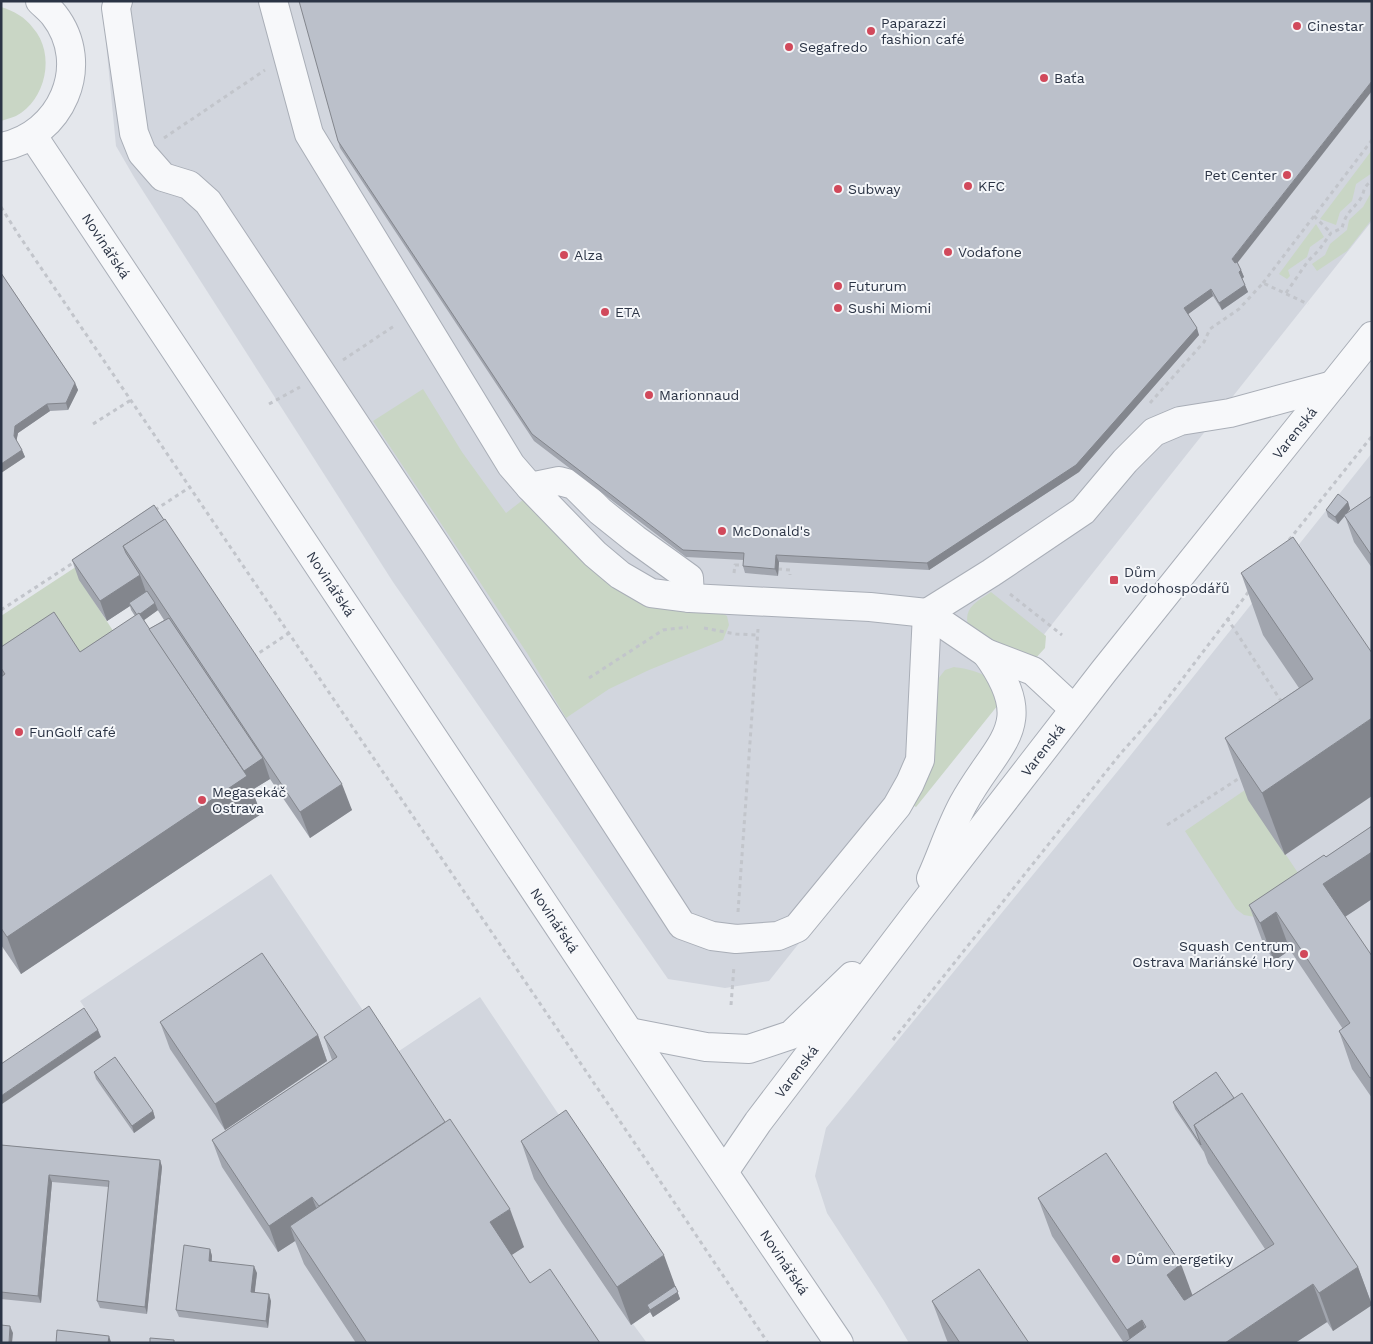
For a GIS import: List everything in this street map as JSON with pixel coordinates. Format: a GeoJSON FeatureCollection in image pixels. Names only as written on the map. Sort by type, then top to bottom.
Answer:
{"type":"FeatureCollection","features":[{"type":"Feature","properties":{"kind":"street"},"geometry":{"type":"LineString","coordinates":[[1,147],[14,145],[32,136],[50,120],[62,104],[68,88],[71,70],[70,48],[62,27],[54,14],[40,1]]}},
{"type":"Feature","properties":{"kind":"street"},"geometry":{"type":"LineString","coordinates":[[118,1],[116,8],[134,133],[142,153],[163,178],[189,186],[208,202],[682,925],[712,936],[736,938],[778,936],[797,928],[898,806],[920,760],[927,613]]}},
{"type":"Feature","properties":{"kind":"street"},"geometry":{"type":"LineString","coordinates":[[273,1],[309,134],[511,466],[595,554],[620,575],[651,593],[690,598],[870,607],[927,613],[986,653],[1033,671],[1074,710]]}},
{"type":"Feature","properties":{"kind":"street","name":"Novinářská"},"geometry":{"type":"LineString","coordinates":[[32,136],[629,1032],[839,1343]]}},
{"type":"Feature","properties":{"kind":"street","name":"Varenská"},"geometry":{"type":"LineString","coordinates":[[724,1172],[758,1122],[1074,710],[1372,336]]}},
{"type":"Feature","properties":{"kind":"street"},"geometry":{"type":"LineString","coordinates":[[927,613],[991,573],[1083,511],[1125,461],[1154,432],[1180,421],[1230,413],[1333,385]]}},
{"type":"Feature","properties":{"kind":"street"},"geometry":{"type":"LineString","coordinates":[[530,487],[559,481],[574,485],[600,511],[689,578],[690,598]]}},
{"type":"Feature","properties":{"kind":"street"},"geometry":{"type":"LineString","coordinates":[[629,1032],[706,1047],[749,1049],[791,1035],[916,914],[963,804],[1009,731],[1013,714],[1008,691],[1000,671],[986,653]]}},
{"type":"Feature","properties":{"kind":"path"},"geometry":{"type":"LineString","coordinates":[[142,153],[288,55]]}},
{"type":"Feature","properties":{"kind":"path"},"geometry":{"type":"LineString","coordinates":[[1144,410],[1204,342],[1210,329],[1239,309],[1263,283],[1372,140]]}},
{"type":"Feature","properties":{"kind":"path"},"geometry":{"type":"LineString","coordinates":[[1286,293],[1331,233],[1342,228],[1346,215],[1361,199],[1365,186],[1372,181]]}},
{"type":"Feature","properties":{"kind":"path"},"geometry":{"type":"LineString","coordinates":[[1,206],[130,400],[636,1145],[768,1343]]}},
{"type":"Feature","properties":{"kind":"path"},"geometry":{"type":"LineString","coordinates":[[1314,216],[1331,233]]}},
{"type":"Feature","properties":{"kind":"path"},"geometry":{"type":"LineString","coordinates":[[1263,283],[1308,304]]}},
{"type":"Feature","properties":{"kind":"path"},"geometry":{"type":"LineString","coordinates":[[1235,300],[1239,309]]}},
{"type":"Feature","properties":{"kind":"path"},"geometry":{"type":"LineString","coordinates":[[269,404],[322,374],[417,311]]}},
{"type":"Feature","properties":{"kind":"path"},"geometry":{"type":"LineString","coordinates":[[93,424],[130,400]]}},
{"type":"Feature","properties":{"kind":"path"},"geometry":{"type":"LineString","coordinates":[[1288,542],[1372,436]]}},
{"type":"Feature","properties":{"kind":"path"},"geometry":{"type":"LineString","coordinates":[[150,513],[190,487]]}},
{"type":"Feature","properties":{"kind":"path"},"geometry":{"type":"LineString","coordinates":[[1,610],[79,560]]}},
{"type":"Feature","properties":{"kind":"path"},"geometry":{"type":"LineString","coordinates":[[734,579],[734,565],[747,565]]}},
{"type":"Feature","properties":{"kind":"path"},"geometry":{"type":"LineString","coordinates":[[778,569],[790,570],[789,581]]}},
{"type":"Feature","properties":{"kind":"path"},"geometry":{"type":"LineString","coordinates":[[991,573],[1001,587],[1062,635]]}},
{"type":"Feature","properties":{"kind":"path"},"geometry":{"type":"LineString","coordinates":[[893,1040],[1121,753],[1155,715],[1227,618],[1252,588]]}},
{"type":"Feature","properties":{"kind":"path"},"geometry":{"type":"LineString","coordinates":[[732,1005],[760,601]]}},
{"type":"Feature","properties":{"kind":"path"},"geometry":{"type":"LineString","coordinates":[[1227,618],[1284,704]]}},
{"type":"Feature","properties":{"kind":"path"},"geometry":{"type":"LineString","coordinates":[[589,678],[663,630],[693,626]]}},
{"type":"Feature","properties":{"kind":"path"},"geometry":{"type":"LineString","coordinates":[[702,628],[736,634],[758,635]]}},
{"type":"Feature","properties":{"kind":"path"},"geometry":{"type":"LineString","coordinates":[[250,659],[289,633]]}},
{"type":"Feature","properties":{"kind":"path"},"geometry":{"type":"LineString","coordinates":[[1167,825],[1248,772]]}},
{"type":"Feature","properties":{"kind":"shaded area"},"geometry":{"type":"Polygon","coordinates":[[[102,1],[1372,1],[1372,221],[769,981],[725,988],[668,979],[393,582],[116,146],[102,1]]]}},
{"type":"Feature","properties":{"kind":"shaded area"},"geometry":{"type":"Polygon","coordinates":[[[1372,453],[1372,1343],[909,1343],[827,1213],[815,1176],[826,1128],[1126,761],[1372,453]]]}},
{"type":"Feature","properties":{"kind":"shaded area"},"geometry":{"type":"Polygon","coordinates":[[[271,874],[393,1055],[480,997],[678,1293],[680,1299],[653,1317],[650,1312],[633,1324],[647,1343],[1,1343],[1,1069],[87,1011],[80,1001],[271,874]]]}},
{"type":"Feature","properties":{"kind":"green space"},"geometry":{"type":"Polygon","coordinates":[[[1,7],[19,15],[33,28],[40,39],[46,63],[41,88],[35,99],[16,116],[1,121],[1,7]]]}},
{"type":"Feature","properties":{"kind":"green space"},"geometry":{"type":"Polygon","coordinates":[[[1372,150],[1372,173],[1356,184],[1352,201],[1340,212],[1336,225],[1320,219],[1372,150]]]}},
{"type":"Feature","properties":{"kind":"green space"},"geometry":{"type":"Polygon","coordinates":[[[1372,191],[1372,219],[1347,251],[1317,271],[1312,264],[1325,255],[1330,244],[1347,230],[1349,220],[1363,207],[1372,191]]]}},
{"type":"Feature","properties":{"kind":"green space"},"geometry":{"type":"Polygon","coordinates":[[[1316,224],[1324,237],[1310,247],[1307,257],[1288,270],[1290,276],[1287,279],[1279,274],[1316,224]]]}},
{"type":"Feature","properties":{"kind":"green space"},"geometry":{"type":"Polygon","coordinates":[[[423,389],[462,452],[506,513],[528,496],[617,587],[719,611],[727,616],[729,625],[723,640],[649,670],[609,689],[566,718],[527,653],[373,421],[423,389]]]}},
{"type":"Feature","properties":{"kind":"green space"},"geometry":{"type":"Polygon","coordinates":[[[155,515],[80,580],[134,663],[1,724],[1,616],[155,515]]]}},
{"type":"Feature","properties":{"kind":"green space"},"geometry":{"type":"Polygon","coordinates":[[[991,592],[1046,636],[1045,648],[1034,660],[971,636],[967,620],[970,609],[991,592]]]}},
{"type":"Feature","properties":{"kind":"green space"},"geometry":{"type":"Polygon","coordinates":[[[954,667],[971,670],[987,677],[996,687],[1002,700],[916,807],[912,805],[938,679],[945,670],[954,667]]]}},
{"type":"Feature","properties":{"kind":"green space"},"geometry":{"type":"Polygon","coordinates":[[[1327,734],[1250,801],[1302,879],[1255,917],[1244,915],[1236,909],[1185,831],[1327,734]]]}},
{"type":"Feature","properties":{"kind":"building","name":"Futurum"},"geometry":{"type":"Polygon","coordinates":[[[299,1],[1372,1],[1372,81],[1232,259],[1235,263],[1237,262],[1241,270],[1239,272],[1245,285],[1219,303],[1211,289],[1184,308],[1197,328],[1076,465],[927,563],[776,555],[775,569],[743,566],[744,553],[683,550],[532,434],[338,141],[299,1]]]}},
{"type":"Feature","properties":{"kind":"building"},"geometry":{"type":"Polygon","coordinates":[[[1,273],[75,383],[66,403],[47,404],[15,426],[14,436],[22,450],[1,464],[1,273]]]}},
{"type":"Feature","properties":{"kind":"building"},"geometry":{"type":"Polygon","coordinates":[[[1338,494],[1348,502],[1335,517],[1326,510],[1338,494]]]}},
{"type":"Feature","properties":{"kind":"building"},"geometry":{"type":"Polygon","coordinates":[[[1372,496],[1372,556],[1344,515],[1372,496]]]}},
{"type":"Feature","properties":{"kind":"building"},"geometry":{"type":"Polygon","coordinates":[[[154,505],[164,520],[123,546],[140,575],[100,601],[72,560],[154,505]]]}},
{"type":"Feature","properties":{"kind":"building"},"geometry":{"type":"Polygon","coordinates":[[[165,519],[342,784],[300,812],[123,546],[165,519]]]}},
{"type":"Feature","properties":{"kind":"building"},"geometry":{"type":"Polygon","coordinates":[[[1293,537],[1372,653],[1372,718],[1262,793],[1225,738],[1313,679],[1241,573],[1293,537]]]}},
{"type":"Feature","properties":{"kind":"building"},"geometry":{"type":"Polygon","coordinates":[[[147,591],[155,603],[137,615],[129,603],[147,591]]]}},
{"type":"Feature","properties":{"kind":"building"},"geometry":{"type":"Polygon","coordinates":[[[54,612],[80,652],[139,613],[247,776],[7,937],[1,928],[1,677],[5,674],[1,668],[1,647],[54,612]]]}},
{"type":"Feature","properties":{"kind":"building"},"geometry":{"type":"Polygon","coordinates":[[[169,618],[263,758],[244,771],[149,629],[169,618]]]}},
{"type":"Feature","properties":{"kind":"building"},"geometry":{"type":"Polygon","coordinates":[[[1372,826],[1372,852],[1323,884],[1372,956],[1372,1077],[1370,1078],[1339,1031],[1350,1023],[1276,912],[1260,923],[1249,905],[1324,855],[1326,857],[1372,826]]]}},
{"type":"Feature","properties":{"kind":"building"},"geometry":{"type":"Polygon","coordinates":[[[262,953],[318,1035],[215,1104],[160,1022],[262,953]]]}},
{"type":"Feature","properties":{"kind":"building"},"geometry":{"type":"Polygon","coordinates":[[[369,1006],[445,1122],[319,1206],[312,1197],[269,1226],[212,1140],[337,1057],[324,1037],[369,1006]]]}},
{"type":"Feature","properties":{"kind":"building"},"geometry":{"type":"Polygon","coordinates":[[[84,1008],[98,1030],[1,1096],[1,1064],[84,1008]]]}},
{"type":"Feature","properties":{"kind":"building"},"geometry":{"type":"Polygon","coordinates":[[[115,1057],[153,1111],[132,1126],[94,1072],[115,1057]]]}},
{"type":"Feature","properties":{"kind":"building"},"geometry":{"type":"Polygon","coordinates":[[[1216,1072],[1234,1098],[1194,1125],[1201,1145],[1173,1102],[1216,1072]]]}},
{"type":"Feature","properties":{"kind":"building","name":"Dům energetiky"},"geometry":{"type":"Polygon","coordinates":[[[1242,1093],[1358,1267],[1319,1293],[1313,1284],[1225,1343],[1124,1343],[1146,1327],[1142,1320],[1127,1330],[1038,1198],[1106,1153],[1181,1264],[1167,1275],[1185,1300],[1274,1244],[1194,1125],[1242,1093]]]}},
{"type":"Feature","properties":{"kind":"building"},"geometry":{"type":"Polygon","coordinates":[[[566,1110],[664,1255],[617,1287],[548,1185],[521,1141],[566,1110]]]}},
{"type":"Feature","properties":{"kind":"building"},"geometry":{"type":"Polygon","coordinates":[[[450,1119],[510,1209],[490,1222],[530,1283],[550,1269],[600,1343],[367,1343],[290,1226],[450,1119]]]}},
{"type":"Feature","properties":{"kind":"building"},"geometry":{"type":"Polygon","coordinates":[[[1,1145],[160,1160],[145,1307],[97,1301],[109,1181],[49,1175],[38,1296],[1,1292],[1,1145]]]}},
{"type":"Feature","properties":{"kind":"building"},"geometry":{"type":"Polygon","coordinates":[[[184,1245],[210,1249],[209,1261],[254,1266],[251,1292],[269,1294],[266,1321],[176,1310],[184,1245]]]}},
{"type":"Feature","properties":{"kind":"building"},"geometry":{"type":"Polygon","coordinates":[[[979,1269],[1029,1343],[960,1343],[932,1301],[979,1269]]]}},
{"type":"Feature","properties":{"kind":"building"},"geometry":{"type":"Polygon","coordinates":[[[675,1286],[678,1292],[650,1310],[647,1305],[675,1286]]]}},
{"type":"Feature","properties":{"kind":"building"},"geometry":{"type":"Polygon","coordinates":[[[1,1325],[10,1326],[9,1343],[1,1343],[1,1325]]]}},
{"type":"Feature","properties":{"kind":"building"},"geometry":{"type":"Polygon","coordinates":[[[57,1330],[109,1336],[108,1343],[56,1343],[57,1330]]]}},
{"type":"Feature","properties":{"kind":"building"},"geometry":{"type":"Polygon","coordinates":[[[150,1338],[174,1340],[174,1343],[150,1343],[150,1338]]]}},
{"type":"Feature","properties":{"kind":"place","name":"Cinestar"},"geometry":{"type":"Point","coordinates":[1297,26]}},
{"type":"Feature","properties":{"kind":"place","name":"Paparazzi fashion café"},"geometry":{"type":"Point","coordinates":[871,31]}},
{"type":"Feature","properties":{"kind":"place","name":"Segafredo"},"geometry":{"type":"Point","coordinates":[789,47]}},
{"type":"Feature","properties":{"kind":"place","name":"Baťa"},"geometry":{"type":"Point","coordinates":[1044,78]}},
{"type":"Feature","properties":{"kind":"place","name":"Pet Center"},"geometry":{"type":"Point","coordinates":[1287,175]}},
{"type":"Feature","properties":{"kind":"place","name":"KFC"},"geometry":{"type":"Point","coordinates":[968,186]}},
{"type":"Feature","properties":{"kind":"place","name":"Subway"},"geometry":{"type":"Point","coordinates":[838,189]}},
{"type":"Feature","properties":{"kind":"place","name":"Vodafone"},"geometry":{"type":"Point","coordinates":[948,252]}},
{"type":"Feature","properties":{"kind":"place","name":"Alza"},"geometry":{"type":"Point","coordinates":[564,255]}},
{"type":"Feature","properties":{"kind":"place","name":"Futurum"},"geometry":{"type":"Point","coordinates":[838,286]}},
{"type":"Feature","properties":{"kind":"place","name":"Sushi Miomi"},"geometry":{"type":"Point","coordinates":[838,308]}},
{"type":"Feature","properties":{"kind":"place","name":"ETA"},"geometry":{"type":"Point","coordinates":[605,312]}},
{"type":"Feature","properties":{"kind":"place","name":"Marionnaud"},"geometry":{"type":"Point","coordinates":[649,395]}},
{"type":"Feature","properties":{"kind":"place","name":"McDonald's"},"geometry":{"type":"Point","coordinates":[722,531]}},
{"type":"Feature","properties":{"kind":"place","name":"Dům vodohospodářů"},"geometry":{"type":"Point","coordinates":[1114,580]}},
{"type":"Feature","properties":{"kind":"place","name":"FunGolf café"},"geometry":{"type":"Point","coordinates":[19,732]}},
{"type":"Feature","properties":{"kind":"place","name":"Megasekáč Ostrava"},"geometry":{"type":"Point","coordinates":[202,800]}},
{"type":"Feature","properties":{"kind":"place","name":"Squash Centrum Ostrava Mariánské Hory"},"geometry":{"type":"Point","coordinates":[1304,954]}},
{"type":"Feature","properties":{"kind":"place","name":"Dům energetiky"},"geometry":{"type":"Point","coordinates":[1116,1259]}}]}
